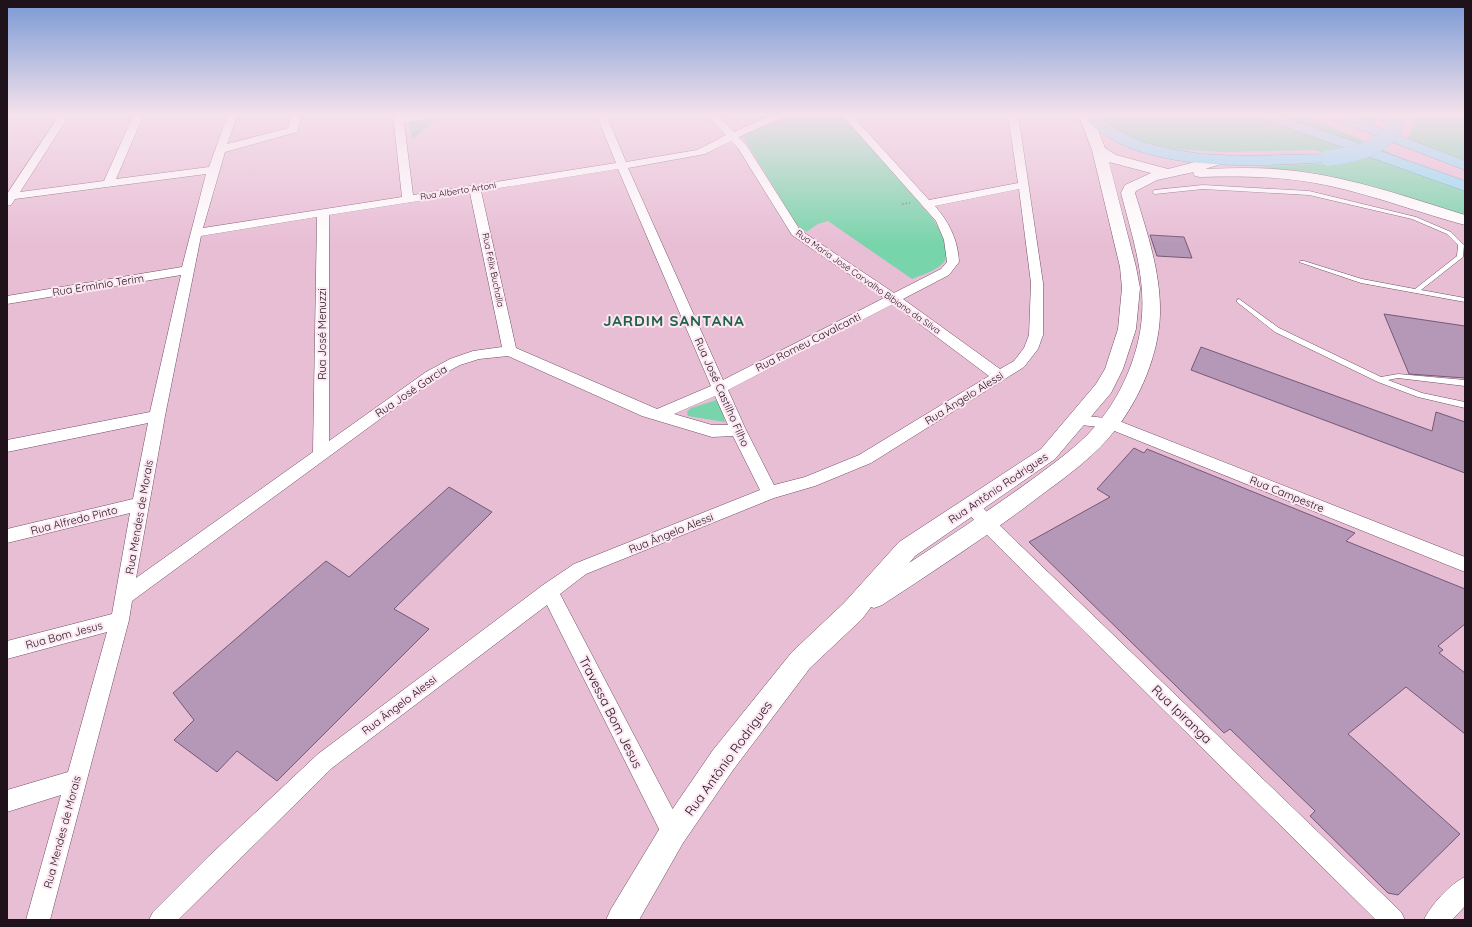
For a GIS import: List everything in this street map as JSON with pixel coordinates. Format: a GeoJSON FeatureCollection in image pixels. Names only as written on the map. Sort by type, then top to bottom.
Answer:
{"type":"FeatureCollection","features":[{"type":"Feature","properties":{"kind":"highway"},"geometry":{"type":"LineString","coordinates":[[1201,157],[1292,160],[1333,157]]}},
{"type":"Feature","properties":{"kind":"highway"},"geometry":{"type":"LineString","coordinates":[[1384,157],[1465,186]]}},
{"type":"Feature","properties":{"kind":"highway"},"geometry":{"type":"LineString","coordinates":[[1419,157],[1465,177]]}},
{"type":"Feature","properties":{"kind":"highway"},"geometry":{"type":"LineString","coordinates":[[1440,157],[1465,166]]}},
{"type":"Feature","properties":{"kind":"street"},"geometry":{"type":"LineString","coordinates":[[8,199],[36,157]]}},
{"type":"Feature","properties":{"kind":"street"},"geometry":{"type":"LineString","coordinates":[[108,184],[120,157]]}},
{"type":"Feature","properties":{"kind":"street","name":"Rua Mendes de Morais"},"geometry":{"type":"LineString","coordinates":[[38,920],[120,620],[157,416],[196,233],[217,157]]}},
{"type":"Feature","properties":{"kind":"street"},"geometry":{"type":"LineString","coordinates":[[403,157],[408,199]]}},
{"type":"Feature","properties":{"kind":"street","name":"Rua José Castilho Filho"},"geometry":{"type":"LineString","coordinates":[[618,157],[719,388],[738,430],[770,493]]}},
{"type":"Feature","properties":{"kind":"street","name":"Rua Alberto Artoni"},"geometry":{"type":"LineString","coordinates":[[196,233],[671,157]]}},
{"type":"Feature","properties":{"kind":"street","name":"Rua Maria José Carvalho Bibiano da Silva"},"geometry":{"type":"LineString","coordinates":[[749,157],[796,232],[893,298],[999,376]]}},
{"type":"Feature","properties":{"kind":"street"},"geometry":{"type":"LineString","coordinates":[[885,157],[927,204],[1024,185]]}},
{"type":"Feature","properties":{"kind":"street","name":"Rua Ângelo Alessi"},"geometry":{"type":"LineString","coordinates":[[161,920],[217,864],[325,761],[580,569],[770,493],[809,482],[865,460],[1019,364],[1031,349],[1036,335],[1036,283],[1020,157]]}},
{"type":"Feature","properties":{"kind":"street","name":"Rua Antônio Rodrigues"},"geometry":{"type":"LineString","coordinates":[[622,920],[673,833],[723,760],[801,660],[853,611],[906,550],[971,506],[1057,460],[1078,420],[1104,388],[1114,369],[1126,328],[1130,309],[1131,288],[1128,267],[1101,157]]}},
{"type":"Feature","properties":{"kind":"street"},"geometry":{"type":"LineString","coordinates":[[1110,157],[1170,173],[1252,172],[1308,177],[1364,189],[1465,220]]}},
{"type":"Feature","properties":{"kind":"street"},"geometry":{"type":"LineString","coordinates":[[1170,173],[1222,159]]}},
{"type":"Feature","properties":{"kind":"street"},"geometry":{"type":"LineString","coordinates":[[8,199],[213,170]]}},
{"type":"Feature","properties":{"kind":"street","name":"Rua Antônio Rodrigues"},"geometry":{"type":"LineString","coordinates":[[853,611],[987,524],[1057,460],[1109,423],[1124,400],[1146,348],[1151,315],[1149,271],[1128,193],[1130,188],[1138,183],[1152,177],[1170,173]]}},
{"type":"Feature","properties":{"kind":"street","name":"Rua Félix Buchalla"},"geometry":{"type":"LineString","coordinates":[[476,188],[510,351]]}},
{"type":"Feature","properties":{"kind":"street","name":"Rua Romeu Cavalcanti"},"geometry":{"type":"LineString","coordinates":[[658,415],[719,388],[945,272],[954,262],[953,250],[949,236],[941,220],[927,204]]}},
{"type":"Feature","properties":{"kind":"street","name":"Rua José Menuzzi"},"geometry":{"type":"LineString","coordinates":[[321,455],[323,212]]}},
{"type":"Feature","properties":{"kind":"street","name":"Rua Erminio Terim"},"geometry":{"type":"LineString","coordinates":[[7,300],[188,270]]}},
{"type":"Feature","properties":{"kind":"street","name":"Rua José Garcia"},"geometry":{"type":"LineString","coordinates":[[125,596],[431,375],[455,362],[478,354],[510,351],[647,412],[712,431],[738,430]]}},
{"type":"Feature","properties":{"kind":"street"},"geometry":{"type":"LineString","coordinates":[[7,446],[157,416]]}},
{"type":"Feature","properties":{"kind":"street","name":"Rua Campestre"},"geometry":{"type":"LineString","coordinates":[[1078,420],[1109,423],[1465,565]]}},
{"type":"Feature","properties":{"kind":"street","name":"Rua Alfredo Pinto"},"geometry":{"type":"LineString","coordinates":[[7,536],[140,504]]}},
{"type":"Feature","properties":{"kind":"street","name":"Rua Ipiranga"},"geometry":{"type":"LineString","coordinates":[[971,506],[987,524],[1393,920]]}},
{"type":"Feature","properties":{"kind":"street","name":"Travessa Bom Jesus"},"geometry":{"type":"LineString","coordinates":[[549,591],[673,833]]}},
{"type":"Feature","properties":{"kind":"street","name":"Rua Bom Jesus"},"geometry":{"type":"LineString","coordinates":[[7,650],[120,620]]}},
{"type":"Feature","properties":{"kind":"street"},"geometry":{"type":"LineString","coordinates":[[7,801],[76,780]]}},
{"type":"Feature","properties":{"kind":"street"},"geometry":{"type":"LineString","coordinates":[[1436,920],[1465,889]]}},
{"type":"Feature","properties":{"kind":"lane"},"geometry":{"type":"LineString","coordinates":[[1155,192],[1203,187],[1309,193],[1414,218],[1449,233],[1461,245],[1460,257],[1416,291]]}},
{"type":"Feature","properties":{"kind":"lane"},"geometry":{"type":"LineString","coordinates":[[1302,262],[1361,280],[1465,300]]}},
{"type":"Feature","properties":{"kind":"lane"},"geometry":{"type":"LineString","coordinates":[[1239,301],[1277,330],[1381,380],[1420,395],[1465,405]]}},
{"type":"Feature","properties":{"kind":"lane"},"geometry":{"type":"LineString","coordinates":[[1381,380],[1389,376],[1398,376],[1465,383]]}},
{"type":"Feature","properties":{"kind":"green space"},"geometry":{"type":"Polygon","coordinates":[[[756,157],[880,157],[933,219],[945,242],[947,255],[941,265],[912,279],[828,221],[818,224],[806,232],[797,225],[756,157]]]}},
{"type":"Feature","properties":{"kind":"green space"},"geometry":{"type":"Polygon","coordinates":[[[1337,157],[1372,157],[1465,190],[1465,216],[1349,181],[1316,173],[1253,167],[1352,162],[1337,157]]]}},
{"type":"Feature","properties":{"kind":"green space"},"geometry":{"type":"Polygon","coordinates":[[[1395,157],[1400,157],[1422,167],[1395,157]]]}},
{"type":"Feature","properties":{"kind":"green space"},"geometry":{"type":"Polygon","coordinates":[[[1458,157],[1465,157],[1465,160],[1458,157]]]}},
{"type":"Feature","properties":{"kind":"green space"},"geometry":{"type":"Polygon","coordinates":[[[720,399],[725,422],[688,416],[687,412],[691,408],[720,399]]]}},
{"type":"Feature","properties":{"kind":"building"},"geometry":{"type":"Polygon","coordinates":[[[1150,235],[1184,237],[1192,258],[1157,256],[1150,235]]]}},
{"type":"Feature","properties":{"kind":"building"},"geometry":{"type":"Polygon","coordinates":[[[1384,314],[1465,326],[1465,378],[1409,374],[1384,314]]]}},
{"type":"Feature","properties":{"kind":"building"},"geometry":{"type":"Polygon","coordinates":[[[1201,347],[1432,431],[1436,412],[1465,422],[1465,473],[1191,370],[1201,347]]]}},
{"type":"Feature","properties":{"kind":"building"},"geometry":{"type":"Polygon","coordinates":[[[1134,448],[1144,453],[1147,449],[1355,533],[1346,541],[1465,589],[1465,624],[1438,646],[1443,650],[1439,653],[1465,673],[1465,734],[1406,687],[1348,734],[1460,834],[1398,895],[1388,893],[1310,816],[1315,811],[1230,729],[1224,733],[1029,542],[1110,497],[1097,489],[1134,448]]]}},
{"type":"Feature","properties":{"kind":"building"},"geometry":{"type":"Polygon","coordinates":[[[449,487],[492,512],[394,609],[429,629],[277,781],[237,751],[217,772],[174,740],[194,720],[173,693],[326,561],[349,577],[449,487]]]}},
{"type":"Feature","properties":{"kind":"district","name":"JARDIM SANTANA"},"geometry":{"type":"Point","coordinates":[674,321]}}]}
